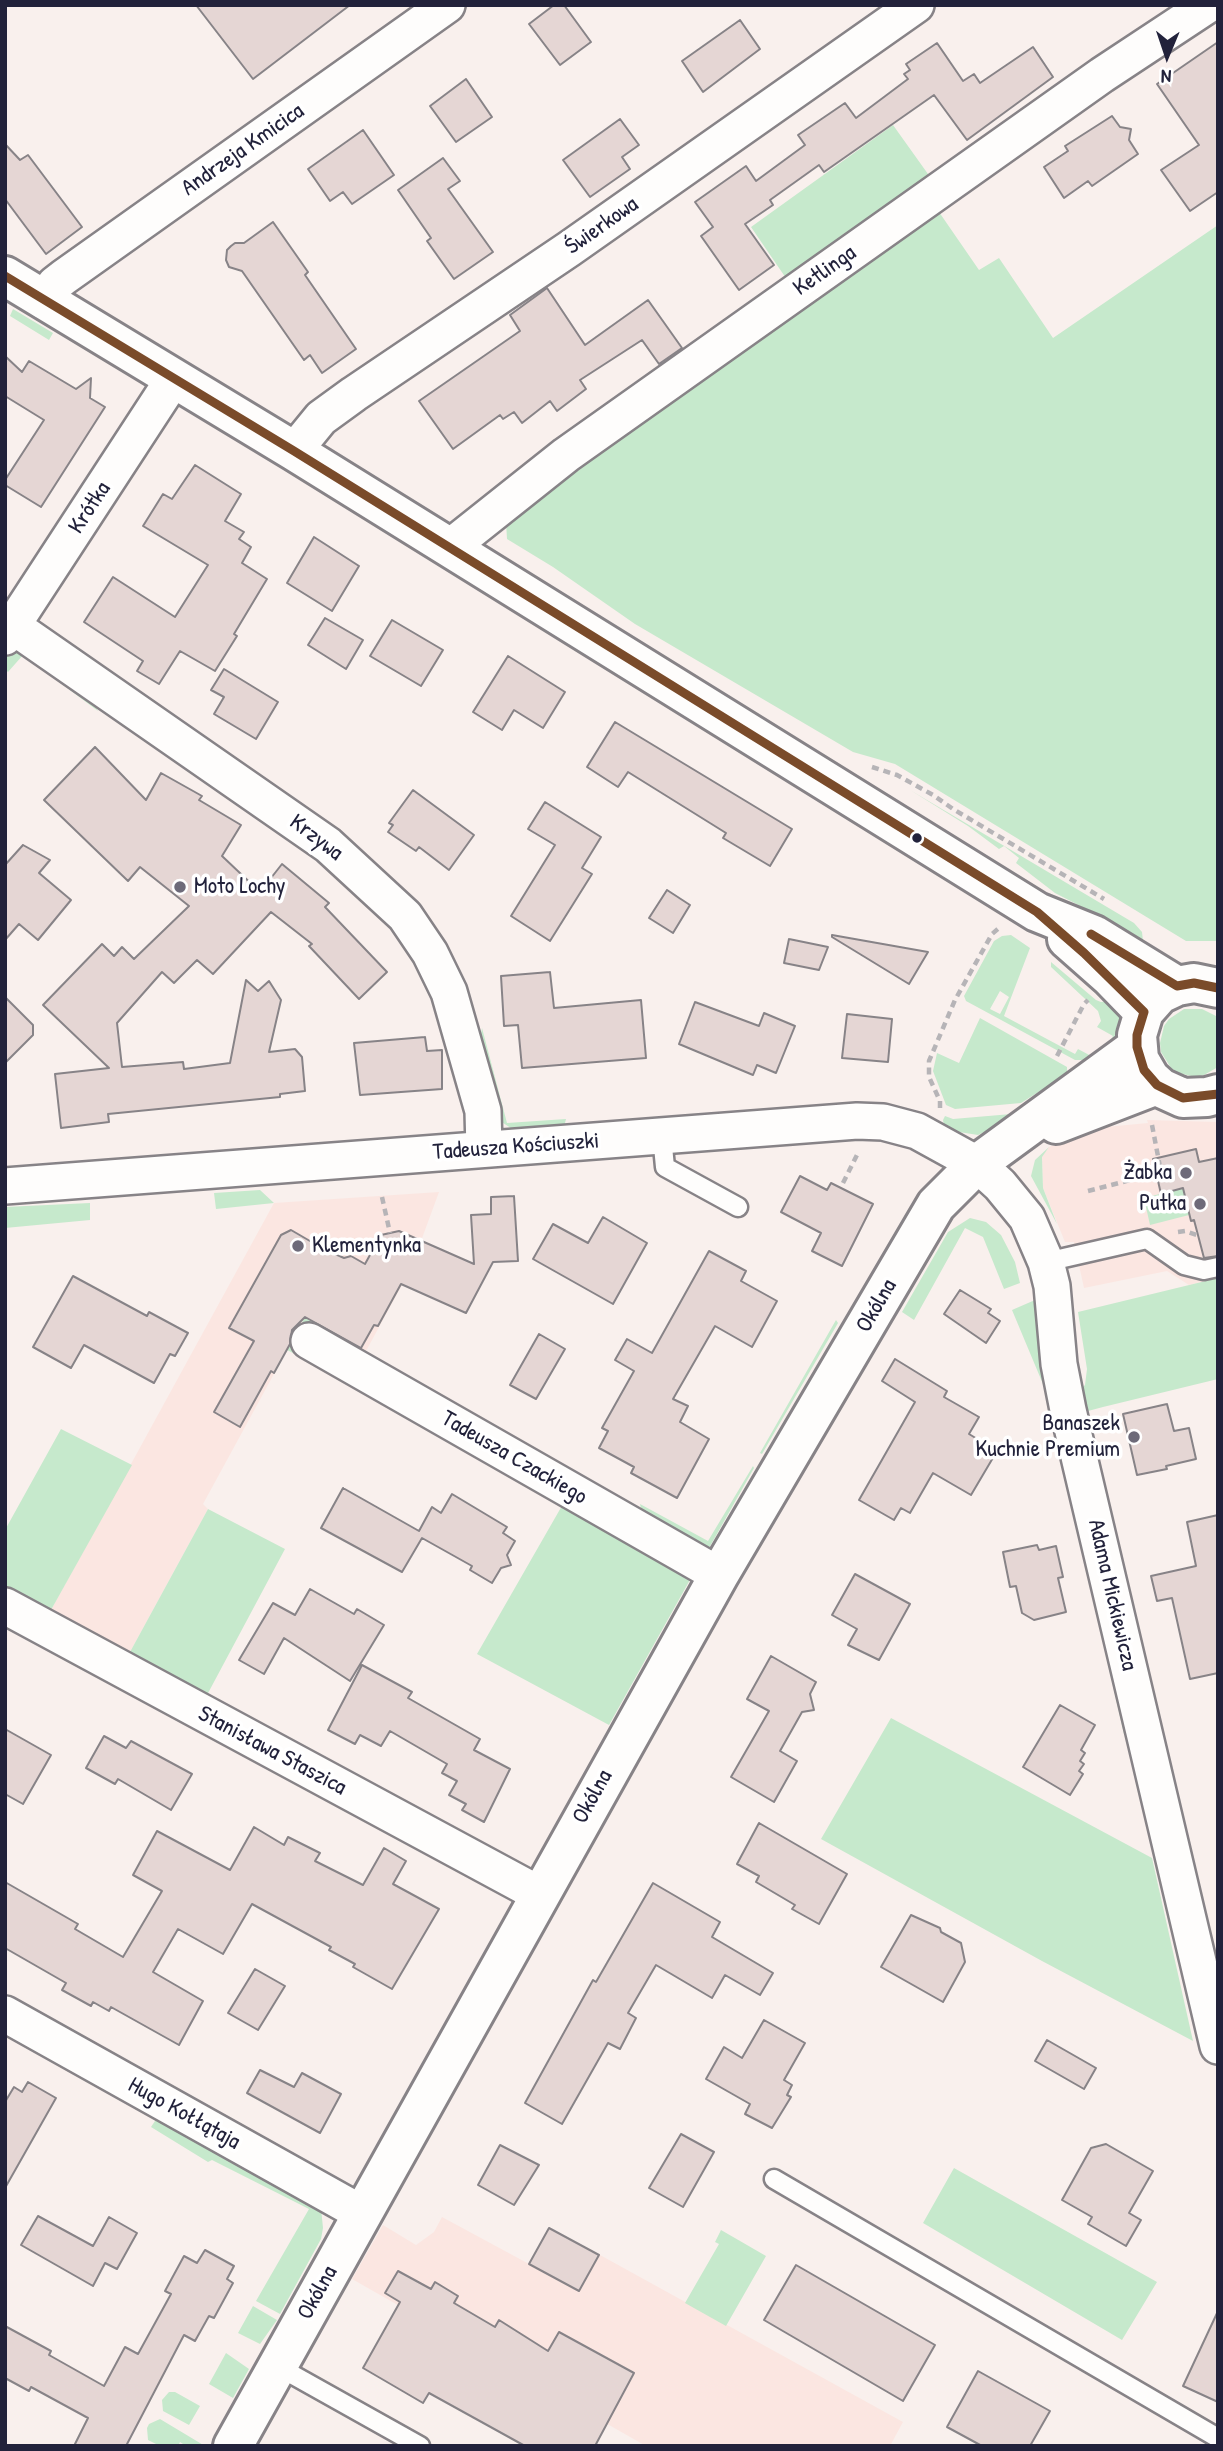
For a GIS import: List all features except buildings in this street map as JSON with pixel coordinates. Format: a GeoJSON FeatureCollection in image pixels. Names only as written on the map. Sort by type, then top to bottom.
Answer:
{"type":"FeatureCollection","features":[{"type":"Feature","properties":{"kind":"street","name":"Andrzeja Kmicica"},"geometry":{"type":"LineString","coordinates":[[44,301],[55,284],[64,277],[447,5]]}},
{"type":"Feature","properties":{"kind":"street","name":"Świerkowa"},"geometry":{"type":"LineString","coordinates":[[294,452],[321,418],[354,394],[569,249],[916,5]]}},
{"type":"Feature","properties":{"kind":"street","name":"Ketlinga"},"geometry":{"type":"LineString","coordinates":[[449,548],[566,455],[1102,75],[1208,5]]}},
{"type":"Feature","properties":{"kind":"street"},"geometry":{"type":"LineString","coordinates":[[5,276],[449,548],[1022,920],[1084,953],[1140,1030],[1144,1070],[1154,1102]]}},
{"type":"Feature","properties":{"kind":"street","name":"Krótka"},"geometry":{"type":"LineString","coordinates":[[10,632],[174,378]]}},
{"type":"Feature","properties":{"kind":"street","name":"Krzywa"},"geometry":{"type":"LineString","coordinates":[[10,632],[328,845],[405,916],[430,953],[449,992],[483,1111],[484,1149]]}},
{"type":"Feature","properties":{"kind":"street"},"geometry":{"type":"LineString","coordinates":[[1022,920],[1094,935],[1205,983]]}},
{"type":"Feature","properties":{"kind":"street"},"geometry":{"type":"LineString","coordinates":[[977,1164],[1011,1140],[1140,1030],[1160,994],[1205,983]]}},
{"type":"Feature","properties":{"kind":"street"},"geometry":{"type":"LineString","coordinates":[[1011,1140],[1154,1102],[1218,1094]]}},
{"type":"Feature","properties":{"kind":"street","name":"Tadeusza Kościuszki"},"geometry":{"type":"LineString","coordinates":[[5,1186],[832,1122],[883,1122],[903,1126],[930,1137],[977,1164]]}},
{"type":"Feature","properties":{"kind":"street","name":"Adama Mickiewicza"},"geometry":{"type":"LineString","coordinates":[[977,1164],[1000,1185],[1027,1218],[1046,1262],[1052,1286],[1059,1364],[1068,1410],[1218,2046]]}},
{"type":"Feature","properties":{"kind":"street","name":"Okólna"},"geometry":{"type":"LineString","coordinates":[[233,2446],[719,1575],[936,1205],[977,1164]]}},
{"type":"Feature","properties":{"kind":"street","name":"Tadeusza Czackiego"},"geometry":{"type":"LineString","coordinates":[[309,1342],[719,1575]]}},
{"type":"Feature","properties":{"kind":"street","name":"Stanisława Staszica"},"geometry":{"type":"LineString","coordinates":[[5,1606],[539,1894]]}},
{"type":"Feature","properties":{"kind":"street","name":"Hugo Kołłątaja"},"geometry":{"type":"LineString","coordinates":[[5,2014],[363,2214]]}},
{"type":"Feature","properties":{"kind":"lane"},"geometry":{"type":"LineString","coordinates":[[662,1136],[665,1167],[738,1207]]}},
{"type":"Feature","properties":{"kind":"lane"},"geometry":{"type":"LineString","coordinates":[[1046,1262],[1147,1239],[1184,1265],[1204,1270],[1218,1267]]}},
{"type":"Feature","properties":{"kind":"lane"},"geometry":{"type":"LineString","coordinates":[[774,2179],[1218,2438]]}},
{"type":"Feature","properties":{"kind":"lane"},"geometry":{"type":"LineString","coordinates":[[277,2366],[420,2446]]}},
{"type":"Feature","properties":{"kind":"path"},"geometry":{"type":"LineString","coordinates":[[940,1117],[940,1101],[929,1077],[929,1061],[955,1000],[992,934],[997,929],[1022,920]]}},
{"type":"Feature","properties":{"kind":"path"},"geometry":{"type":"LineString","coordinates":[[1057,1056],[1084,1004],[1096,993]]}},
{"type":"Feature","properties":{"kind":"path"},"geometry":{"type":"LineString","coordinates":[[1088,1191],[1163,1172],[1154,1102]]}},
{"type":"Feature","properties":{"kind":"path"},"geometry":{"type":"LineString","coordinates":[[843,1183],[854,1161]]}},
{"type":"Feature","properties":{"kind":"path"},"geometry":{"type":"LineString","coordinates":[[382,1197],[390,1233]]}},
{"type":"Feature","properties":{"kind":"shaded area"},"geometry":{"type":"Polygon","coordinates":[[[1147,1120],[1218,1122],[1218,1278],[1189,1285],[1167,1271],[1084,1288],[1074,1242],[1065,1242],[1043,1188],[1042,1156],[1049,1147],[1095,1128],[1148,1123],[1147,1120]]]}},
{"type":"Feature","properties":{"kind":"shaded area"},"geometry":{"type":"Polygon","coordinates":[[[439,1192],[402,1285],[366,1351],[305,1317],[203,1504],[208,1509],[130,1652],[51,1610],[274,1203],[439,1192]]]}},
{"type":"Feature","properties":{"kind":"shaded area"},"geometry":{"type":"Polygon","coordinates":[[[442,2217],[579,2291],[600,2255],[903,2422],[890,2446],[646,2446],[352,2279],[383,2225],[416,2245],[434,2232],[442,2217]]]}},
{"type":"Feature","properties":{"kind":"green space"},"geometry":{"type":"Polygon","coordinates":[[[893,125],[933,181],[790,284],[751,227],[893,125]]]}},
{"type":"Feature","properties":{"kind":"green space"},"geometry":{"type":"Polygon","coordinates":[[[939,212],[979,270],[999,258],[1053,338],[1218,225],[1218,941],[1186,941],[895,764],[853,752],[635,624],[553,567],[507,539],[506,522],[533,496],[939,212]]]}},
{"type":"Feature","properties":{"kind":"green space"},"geometry":{"type":"Polygon","coordinates":[[[13,309],[53,333],[49,340],[10,316],[13,309]]]}},
{"type":"Feature","properties":{"kind":"green space"},"geometry":{"type":"Polygon","coordinates":[[[17,647],[94,705],[98,711],[23,655],[8,672],[5,669],[5,654],[17,647]]]}},
{"type":"Feature","properties":{"kind":"green space"},"geometry":{"type":"Polygon","coordinates":[[[910,790],[1134,923],[1142,932],[1143,941],[1055,893],[1016,863],[1019,858],[1004,846],[999,849],[910,790]]]}},
{"type":"Feature","properties":{"kind":"green space"},"geometry":{"type":"Polygon","coordinates":[[[1011,935],[1030,948],[1004,1016],[1075,1054],[1078,1049],[1093,1057],[1101,1056],[1113,1036],[1097,1027],[1101,1021],[1098,1011],[1051,967],[1051,962],[1096,1000],[1117,1000],[1121,1020],[1119,1037],[1112,1050],[1095,1063],[1075,1060],[966,1001],[964,996],[994,941],[1011,935]],[[1000,991],[990,1009],[1000,1014],[1009,997],[1000,991]]]}},
{"type":"Feature","properties":{"kind":"green space"},"geometry":{"type":"Polygon","coordinates":[[[1184,1009],[1202,1009],[1218,1017],[1218,1067],[1196,1077],[1178,1073],[1171,1068],[1161,1052],[1164,1026],[1184,1009]]]}},
{"type":"Feature","properties":{"kind":"green space"},"geometry":{"type":"Polygon","coordinates":[[[980,1018],[1067,1067],[1067,1074],[1021,1103],[955,1109],[946,1105],[933,1071],[937,1053],[959,1063],[980,1018]]]}},
{"type":"Feature","properties":{"kind":"green space"},"geometry":{"type":"Polygon","coordinates":[[[482,1028],[507,1123],[566,1119],[564,1127],[514,1130],[500,1121],[481,1034],[482,1028]]]}},
{"type":"Feature","properties":{"kind":"green space"},"geometry":{"type":"Polygon","coordinates":[[[1023,1113],[978,1135],[959,1132],[944,1125],[943,1120],[945,1116],[953,1119],[1023,1113]]]}},
{"type":"Feature","properties":{"kind":"green space"},"geometry":{"type":"Polygon","coordinates":[[[1049,1147],[1042,1157],[1043,1188],[1057,1224],[1031,1176],[1035,1160],[1049,1147]]]}},
{"type":"Feature","properties":{"kind":"green space"},"geometry":{"type":"Polygon","coordinates":[[[1183,1188],[1189,1215],[1150,1225],[1144,1198],[1183,1188]]]}},
{"type":"Feature","properties":{"kind":"green space"},"geometry":{"type":"Polygon","coordinates":[[[260,1190],[274,1203],[216,1209],[214,1193],[260,1190]]]}},
{"type":"Feature","properties":{"kind":"green space"},"geometry":{"type":"Polygon","coordinates":[[[90,1203],[90,1220],[5,1228],[5,1207],[90,1203]]]}},
{"type":"Feature","properties":{"kind":"green space"},"geometry":{"type":"Polygon","coordinates":[[[970,1218],[986,1222],[1001,1235],[1015,1262],[1020,1283],[1004,1289],[983,1237],[965,1228],[914,1320],[902,1312],[948,1232],[970,1218]]]}},
{"type":"Feature","properties":{"kind":"green space"},"geometry":{"type":"Polygon","coordinates":[[[1218,1278],[1218,1379],[1088,1411],[1083,1415],[1080,1390],[1085,1385],[1087,1369],[1078,1312],[1218,1278]]]}},
{"type":"Feature","properties":{"kind":"green space"},"geometry":{"type":"Polygon","coordinates":[[[1035,1300],[1041,1307],[1045,1378],[1055,1405],[1076,1495],[1085,1566],[1068,1491],[1074,1495],[1053,1408],[1012,1310],[1035,1300]]]}},
{"type":"Feature","properties":{"kind":"green space"},"geometry":{"type":"Polygon","coordinates":[[[305,1317],[366,1351],[362,1358],[306,1356],[305,1359],[287,1350],[305,1317]]]}},
{"type":"Feature","properties":{"kind":"green space"},"geometry":{"type":"Polygon","coordinates":[[[836,1320],[838,1323],[762,1454],[760,1453],[836,1320]]]}},
{"type":"Feature","properties":{"kind":"green space"},"geometry":{"type":"Polygon","coordinates":[[[61,1429],[132,1465],[51,1610],[5,1586],[5,1530],[61,1429]]]}},
{"type":"Feature","properties":{"kind":"green space"},"geometry":{"type":"Polygon","coordinates":[[[753,1466],[709,1548],[698,1547],[643,1517],[640,1504],[708,1541],[753,1466]]]}},
{"type":"Feature","properties":{"kind":"green space"},"geometry":{"type":"Polygon","coordinates":[[[563,1504],[691,1578],[609,1725],[477,1654],[563,1504]]]}},
{"type":"Feature","properties":{"kind":"green space"},"geometry":{"type":"Polygon","coordinates":[[[208,1509],[285,1549],[207,1695],[130,1652],[208,1509]]]}},
{"type":"Feature","properties":{"kind":"green space"},"geometry":{"type":"Polygon","coordinates":[[[1105,1651],[1108,1652],[1120,1693],[1119,1703],[1125,1717],[1124,1734],[1105,1651]]]}},
{"type":"Feature","properties":{"kind":"green space"},"geometry":{"type":"Polygon","coordinates":[[[891,1718],[1152,1858],[1193,2041],[821,1839],[891,1718]]]}},
{"type":"Feature","properties":{"kind":"green space"},"geometry":{"type":"Polygon","coordinates":[[[157,2118],[321,2208],[321,2239],[280,2314],[256,2301],[309,2209],[212,2160],[208,2162],[151,2127],[157,2118]]]}},
{"type":"Feature","properties":{"kind":"green space"},"geometry":{"type":"Polygon","coordinates":[[[954,2168],[1157,2282],[1122,2340],[923,2223],[954,2168]]]}},
{"type":"Feature","properties":{"kind":"green space"},"geometry":{"type":"Polygon","coordinates":[[[721,2230],[766,2256],[726,2326],[685,2303],[719,2244],[715,2242],[721,2230]]]}},
{"type":"Feature","properties":{"kind":"green space"},"geometry":{"type":"Polygon","coordinates":[[[253,2306],[277,2320],[260,2344],[238,2333],[253,2306]]]}},
{"type":"Feature","properties":{"kind":"green space"},"geometry":{"type":"Polygon","coordinates":[[[226,2353],[249,2369],[233,2398],[209,2384],[226,2353]]]}},
{"type":"Feature","properties":{"kind":"green space"},"geometry":{"type":"Polygon","coordinates":[[[169,2392],[175,2392],[200,2406],[189,2425],[163,2411],[162,2400],[169,2392]]]}},
{"type":"Feature","properties":{"kind":"green space"},"geometry":{"type":"Polygon","coordinates":[[[160,2419],[205,2446],[186,2446],[180,2442],[178,2446],[160,2446],[148,2440],[149,2424],[160,2419]]]}},
{"type":"Feature","properties":{"kind":"transit line"},"geometry":{"type":"LineString","coordinates":[[5,276],[294,451],[1037,912],[1084,953],[1144,1012],[1137,1035],[1137,1047],[1144,1070],[1157,1085],[1183,1098],[1218,1094]]}},
{"type":"Feature","properties":{"kind":"transit line"},"geometry":{"type":"LineString","coordinates":[[1091,934],[1177,986],[1194,983],[1218,988]]}},
{"type":"Feature","properties":{"kind":"place","name":"Moto Lochy"},"geometry":{"type":"Point","coordinates":[180,887]}},
{"type":"Feature","properties":{"kind":"place","name":"Żabka"},"geometry":{"type":"Point","coordinates":[1186,1173]}},
{"type":"Feature","properties":{"kind":"place","name":"Putka"},"geometry":{"type":"Point","coordinates":[1200,1204]}},
{"type":"Feature","properties":{"kind":"place","name":"Klementynka"},"geometry":{"type":"Point","coordinates":[298,1246]}},
{"type":"Feature","properties":{"kind":"place","name":"Banaszek Kuchnie Premium"},"geometry":{"type":"Point","coordinates":[1134,1437]}}]}
